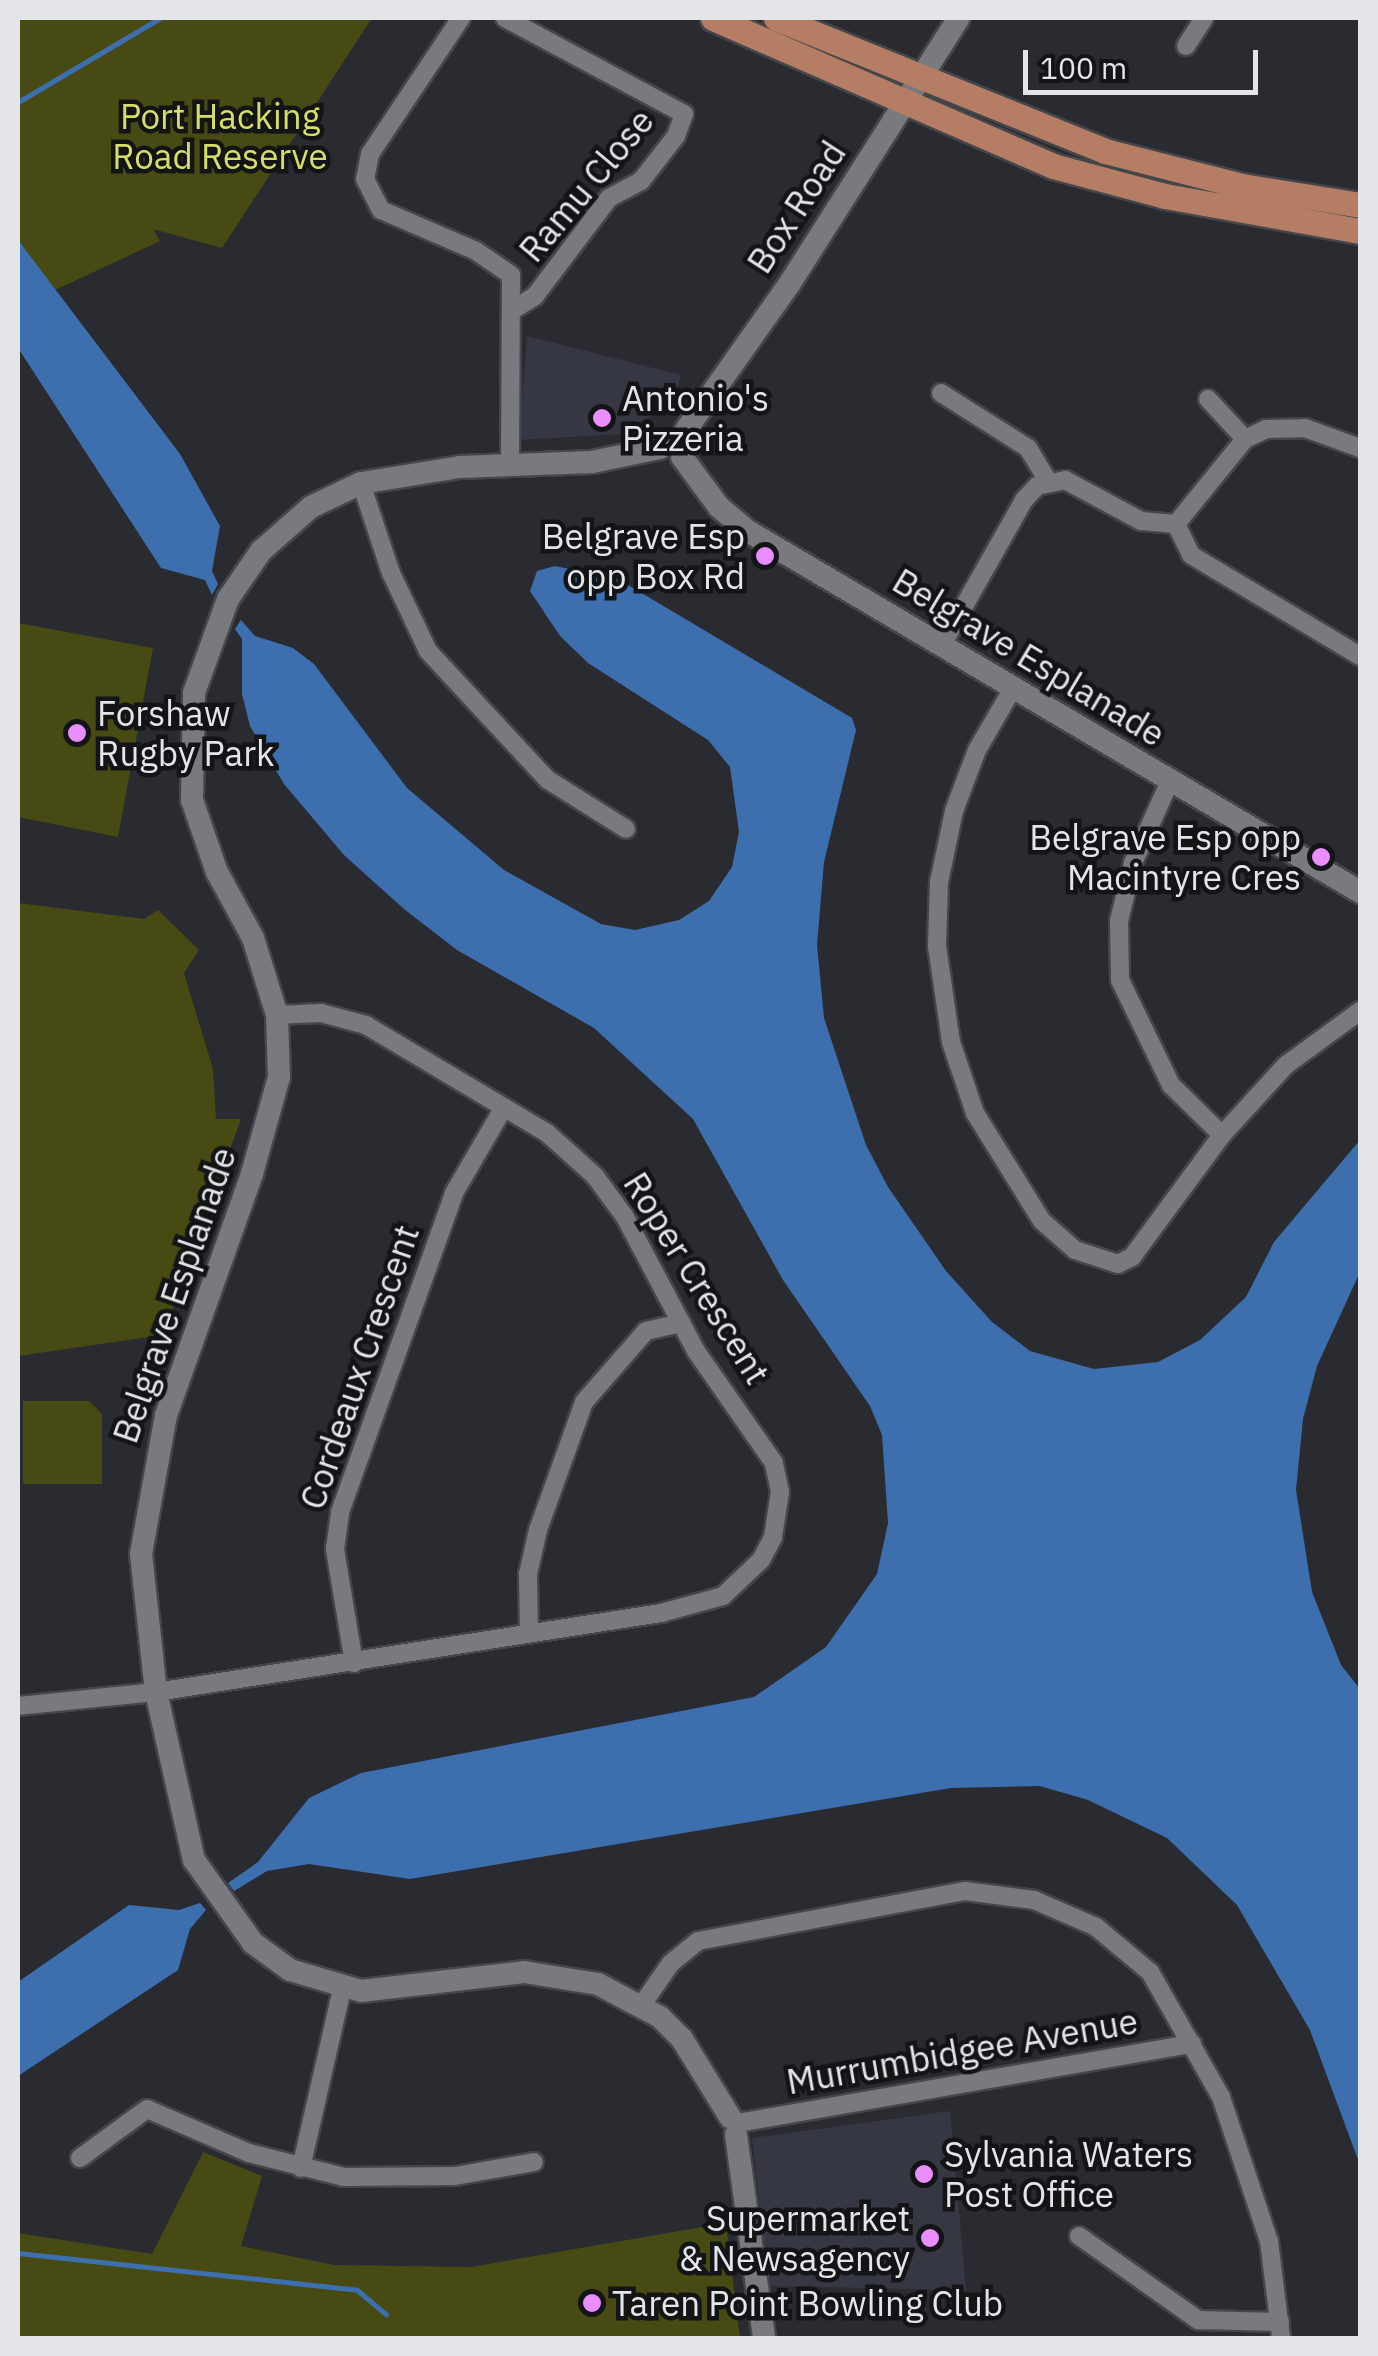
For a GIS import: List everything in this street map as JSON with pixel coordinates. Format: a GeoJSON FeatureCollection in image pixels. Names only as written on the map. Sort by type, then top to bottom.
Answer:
{"type":"FeatureCollection","features":[{"type":"Feature","properties":{"kind":"main road"},"geometry":{"type":"LineString","coordinates":[[713,18],[1038,160],[1109,182],[1360,230]]}},
{"type":"Feature","properties":{"kind":"main road"},"geometry":{"type":"LineString","coordinates":[[776,18],[919,80],[1117,155],[1360,205]]}},
{"type":"Feature","properties":{"kind":"street","name":"Ramu Close"},"geometry":{"type":"LineString","coordinates":[[461,18],[370,154],[365,179],[381,210],[476,252],[511,275],[514,309],[510,466]]}},
{"type":"Feature","properties":{"kind":"street","name":"Ramu Close"},"geometry":{"type":"LineString","coordinates":[[505,18],[684,114],[676,136],[641,181],[609,198],[535,296],[514,309]]}},
{"type":"Feature","properties":{"kind":"street","name":"Box Road"},"geometry":{"type":"LineString","coordinates":[[686,430],[959,18]]}},
{"type":"Feature","properties":{"kind":"street"},"geometry":{"type":"LineString","coordinates":[[1186,46],[1204,18]]}},
{"type":"Feature","properties":{"kind":"street"},"geometry":{"type":"LineString","coordinates":[[941,394],[1028,448],[1048,481]]}},
{"type":"Feature","properties":{"kind":"street"},"geometry":{"type":"LineString","coordinates":[[1208,399],[1246,438]]}},
{"type":"Feature","properties":{"kind":"street"},"geometry":{"type":"LineString","coordinates":[[942,645],[1024,500],[1048,481],[1078,483],[1150,525],[1176,524],[1246,438],[1286,424],[1360,448]]}},
{"type":"Feature","properties":{"kind":"street"},"geometry":{"type":"LineString","coordinates":[[666,429],[686,430],[691,444],[682,457],[660,448],[666,429]]}},
{"type":"Feature","properties":{"kind":"street","name":"Belgrave Esplanade"},"geometry":{"type":"LineString","coordinates":[[660,448],[592,462],[446,468],[361,483],[312,506],[261,551],[228,599],[194,693],[192,800],[217,872],[252,938],[277,1015],[272,1108],[150,1474],[141,1554],[156,1692],[194,1860],[253,1943],[290,1970],[342,1989],[535,1973],[598,1984],[641,2006],[704,2066],[736,2124],[764,2338]]}},
{"type":"Feature","properties":{"kind":"street","name":"Belgrave Esplanade"},"geometry":{"type":"LineString","coordinates":[[682,457],[719,507],[746,530],[1360,892]]}},
{"type":"Feature","properties":{"kind":"street"},"geometry":{"type":"LineString","coordinates":[[361,483],[392,573],[428,651],[548,780],[626,829]]}},
{"type":"Feature","properties":{"kind":"street"},"geometry":{"type":"LineString","coordinates":[[1176,524],[1191,555],[1360,656]]}},
{"type":"Feature","properties":{"kind":"street"},"geometry":{"type":"LineString","coordinates":[[1012,688],[964,781],[939,882],[944,1008],[974,1112],[1042,1221],[1075,1250],[1118,1264],[1144,1249],[1222,1136],[1286,1065],[1360,1012]]}},
{"type":"Feature","properties":{"kind":"street"},"geometry":{"type":"LineString","coordinates":[[1170,781],[1133,863],[1119,921],[1120,980],[1171,1085],[1222,1136]]}},
{"type":"Feature","properties":{"kind":"street","name":"Roper Crescent"},"geometry":{"type":"LineString","coordinates":[[18,1706],[156,1692],[661,1613],[723,1596],[761,1560],[773,1537],[780,1492],[774,1464],[681,1323],[614,1198],[572,1153],[504,1107],[366,1025],[321,1013],[277,1015]]}},
{"type":"Feature","properties":{"kind":"street","name":"Cordeaux Crescent"},"geometry":{"type":"LineString","coordinates":[[354,1663],[335,1550],[340,1512],[454,1192],[504,1107]]}},
{"type":"Feature","properties":{"kind":"street"},"geometry":{"type":"LineString","coordinates":[[530,1632],[528,1574],[538,1530],[584,1402],[646,1331],[681,1323]]}},
{"type":"Feature","properties":{"kind":"street"},"geometry":{"type":"LineString","coordinates":[[641,2006],[671,1963],[698,1941],[991,1891],[1060,1908],[1096,1926],[1150,1972],[1221,2097],[1269,2241],[1281,2330],[1198,2320],[1079,2236]]}},
{"type":"Feature","properties":{"kind":"street"},"geometry":{"type":"LineString","coordinates":[[302,2168],[342,1989]]}},
{"type":"Feature","properties":{"kind":"street","name":"Murrumbidgee Avenue"},"geometry":{"type":"LineString","coordinates":[[736,2124],[1192,2044]]}},
{"type":"Feature","properties":{"kind":"street"},"geometry":{"type":"LineString","coordinates":[[80,2158],[147,2109],[222,2143],[302,2168],[376,2180],[534,2162]]}},
{"type":"Feature","properties":{"kind":"shaded area"},"geometry":{"type":"Polygon","coordinates":[[[527,336],[681,375],[674,402],[620,434],[519,440],[527,336]]]}},
{"type":"Feature","properties":{"kind":"shaded area"},"geometry":{"type":"Polygon","coordinates":[[[950,2111],[966,2290],[769,2286],[752,2138],[950,2111]]]}},
{"type":"Feature","properties":{"kind":"green space","name":"Port Hacking Road Reserve"},"geometry":{"type":"Polygon","coordinates":[[[18,18],[372,18],[222,248],[153,229],[160,241],[53,291],[18,240],[18,18]]]}},
{"type":"Feature","properties":{"kind":"green space","name":"Forshaw Rugby Park"},"geometry":{"type":"Polygon","coordinates":[[[18,623],[153,648],[118,837],[18,817],[18,623]]]}},
{"type":"Feature","properties":{"kind":"green space"},"geometry":{"type":"Polygon","coordinates":[[[18,903],[144,919],[158,910],[199,950],[184,973],[213,1069],[216,1119],[241,1119],[163,1335],[18,1356],[18,903]]]}},
{"type":"Feature","properties":{"kind":"green space"},"geometry":{"type":"Polygon","coordinates":[[[23,1401],[89,1401],[102,1414],[102,1484],[23,1484],[23,1401]]]}},
{"type":"Feature","properties":{"kind":"green space"},"geometry":{"type":"Polygon","coordinates":[[[203,2152],[262,2176],[241,2246],[334,2265],[471,2267],[726,2223],[740,2338],[18,2338],[18,2233],[152,2254],[203,2152]]]}},
{"type":"Feature","properties":{"kind":"water"},"geometry":{"type":"Polygon","coordinates":[[[18,240],[180,454],[220,526],[212,571],[218,584],[212,595],[205,580],[161,568],[18,348],[18,240]]]}},
{"type":"Feature","properties":{"kind":"water"},"geometry":{"type":"Polygon","coordinates":[[[555,566],[618,579],[852,718],[856,730],[824,862],[817,945],[824,1018],[866,1145],[888,1187],[946,1271],[992,1322],[1030,1351],[1094,1369],[1158,1362],[1200,1340],[1246,1297],[1274,1242],[1360,1140],[1360,1272],[1317,1366],[1303,1419],[1296,1490],[1312,1592],[1341,1665],[1360,1689],[1360,2165],[1310,2030],[1237,1905],[1167,1838],[1088,1800],[1040,1786],[951,1788],[410,1879],[309,1864],[267,1871],[234,1891],[228,1883],[258,1862],[309,1798],[361,1773],[754,1697],[826,1647],[877,1574],[888,1523],[882,1435],[870,1406],[783,1280],[693,1119],[594,1028],[457,950],[404,909],[344,855],[284,784],[250,726],[242,694],[242,639],[235,629],[241,620],[255,636],[293,648],[314,664],[407,788],[504,870],[601,924],[635,930],[679,920],[709,901],[732,867],[739,832],[730,767],[708,740],[588,663],[560,636],[530,591],[537,571],[555,566]]]}},
{"type":"Feature","properties":{"kind":"water"},"geometry":{"type":"Polygon","coordinates":[[[200,1903],[206,1910],[190,1929],[178,1970],[18,2076],[18,1982],[129,1905],[179,1910],[200,1903]]]}},
{"type":"Feature","properties":{"kind":"waterway"},"geometry":{"type":"LineString","coordinates":[[18,102],[160,18]]}},
{"type":"Feature","properties":{"kind":"waterway"},"geometry":{"type":"LineString","coordinates":[[18,2253],[357,2290],[386,2314]]}},
{"type":"Feature","properties":{"kind":"place","name":"Antonio's Pizzeria"},"geometry":{"type":"Point","coordinates":[602,418]}},
{"type":"Feature","properties":{"kind":"place","name":"Belgrave Esp opp Box Rd"},"geometry":{"type":"Point","coordinates":[765,556]}},
{"type":"Feature","properties":{"kind":"place","name":"Forshaw Rugby Park"},"geometry":{"type":"Point","coordinates":[77,733]}},
{"type":"Feature","properties":{"kind":"place","name":"Belgrave Esp opp Macintyre Cres"},"geometry":{"type":"Point","coordinates":[1321,857]}},
{"type":"Feature","properties":{"kind":"place","name":"Sylvania Waters Post Office"},"geometry":{"type":"Point","coordinates":[924,2174]}},
{"type":"Feature","properties":{"kind":"place","name":"Supermarket & Newsagency"},"geometry":{"type":"Point","coordinates":[930,2238]}},
{"type":"Feature","properties":{"kind":"place","name":"Taren Point Bowling Club"},"geometry":{"type":"Point","coordinates":[592,2303]}}]}
